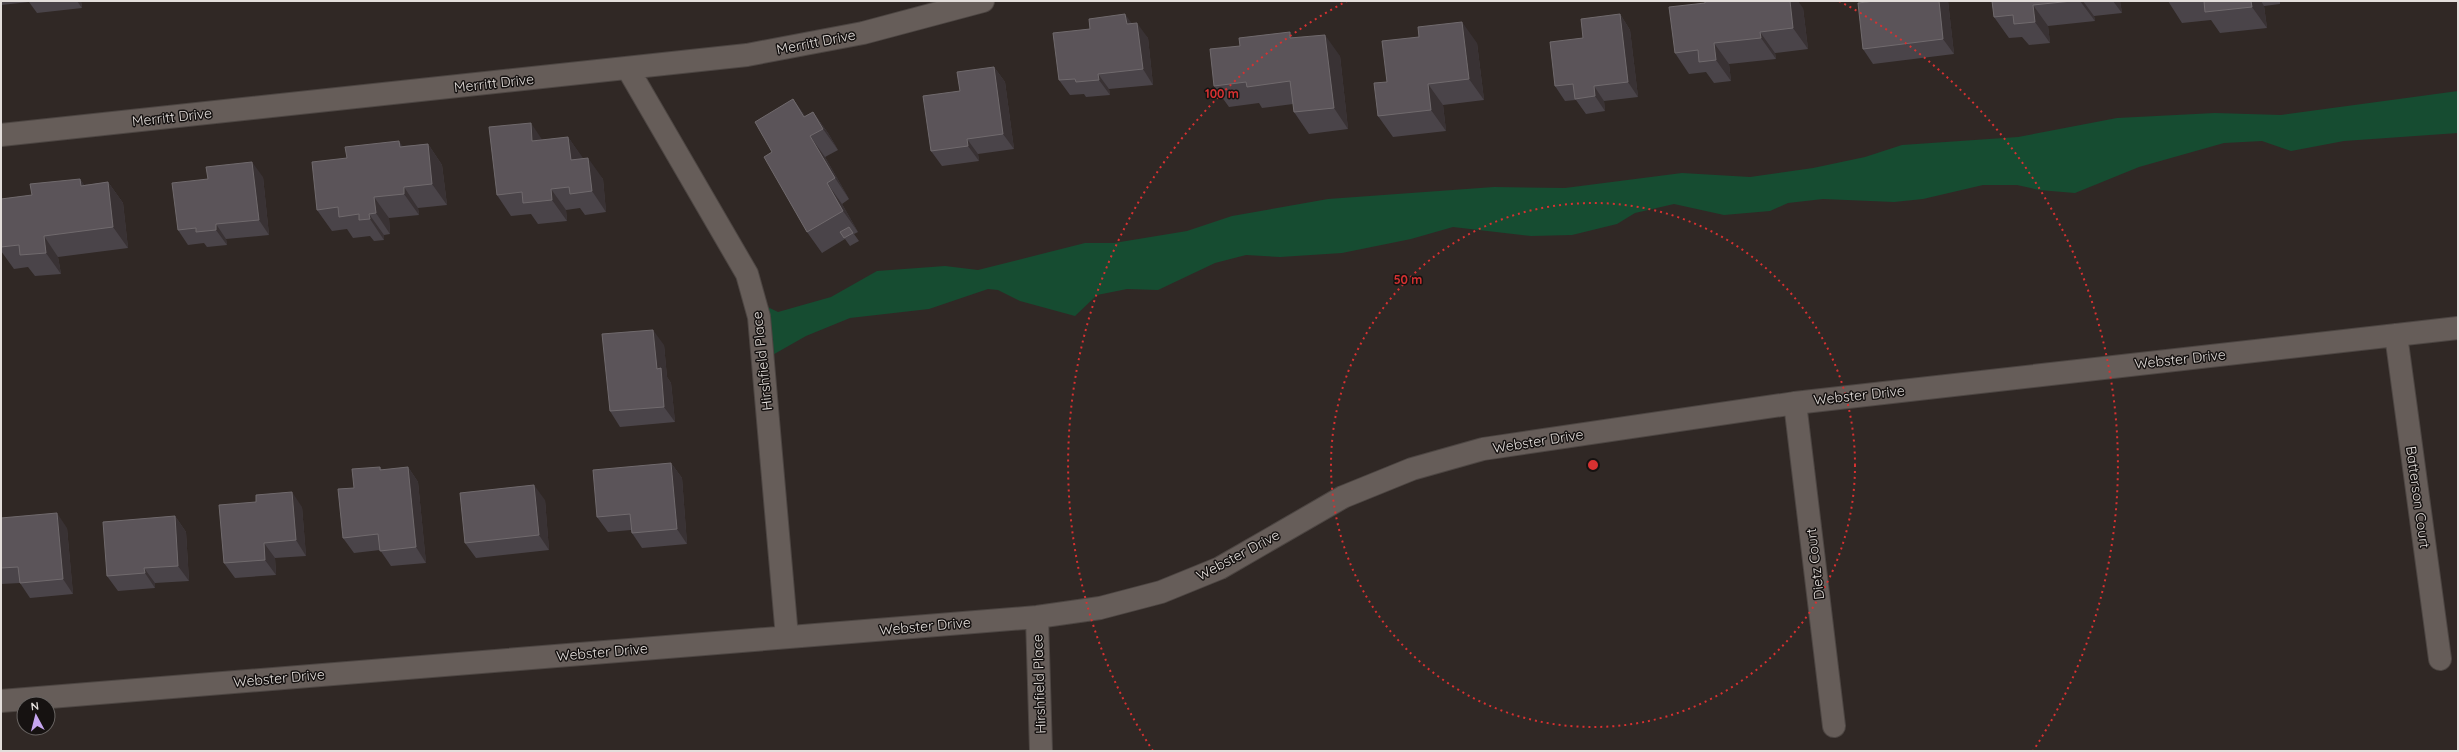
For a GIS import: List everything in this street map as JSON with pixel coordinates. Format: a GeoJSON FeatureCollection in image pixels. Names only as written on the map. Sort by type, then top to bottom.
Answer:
{"type":"FeatureCollection","features":[{"type":"Feature","properties":{"kind":"street","name":"Merritt Drive"},"geometry":{"type":"LineString","coordinates":[[1,135],[628,69],[747,55],[863,33],[982,1]]}},
{"type":"Feature","properties":{"kind":"street","name":"Hirshfield Place"},"geometry":{"type":"LineString","coordinates":[[628,69],[746,274],[759,317],[787,638]]}},
{"type":"Feature","properties":{"kind":"street","name":"Webster Drive"},"geometry":{"type":"LineString","coordinates":[[1,701],[1037,617],[1100,608],[1161,592],[1220,568],[1343,498],[1412,469],[1483,449],[1795,403],[2458,328]]}},
{"type":"Feature","properties":{"kind":"street","name":"Batterson Court"},"geometry":{"type":"LineString","coordinates":[[2396,335],[2440,659]]}},
{"type":"Feature","properties":{"kind":"street","name":"Dietz Court"},"geometry":{"type":"LineString","coordinates":[[1795,403],[1834,726]]}},
{"type":"Feature","properties":{"kind":"street","name":"Hirshfield Place"},"geometry":{"type":"LineString","coordinates":[[1037,617],[1041,751]]}},
{"type":"Feature","properties":{"kind":"green space"},"geometry":{"type":"Polygon","coordinates":[[[2458,91],[2458,133],[2344,141],[2291,151],[2262,141],[2224,143],[2139,167],[2075,193],[2039,190],[2017,185],[1983,185],[1923,199],[1894,202],[1823,199],[1788,203],[1770,211],[1724,215],[1674,204],[1635,213],[1617,224],[1572,235],[1531,236],[1453,227],[1411,239],[1342,253],[1280,257],[1246,255],[1215,263],[1158,290],[1127,289],[1097,295],[1075,316],[1020,301],[998,290],[988,289],[929,309],[850,318],[806,336],[769,357],[755,301],[778,312],[831,297],[877,271],[945,266],[978,270],[1085,243],[1114,243],[1187,231],[1232,216],[1328,199],[1494,187],[1565,188],[1682,173],[1750,177],[1813,168],[1865,157],[1902,145],[2018,137],[2117,118],[2215,113],[2281,115],[2458,91]]]}},
{"type":"Feature","properties":{"kind":"building"},"geometry":{"type":"Polygon","coordinates":[[[1705,1],[1790,1],[1793,28],[1760,32],[1761,38],[1714,43],[1716,60],[1699,62],[1698,50],[1675,53],[1669,7],[1705,3],[1705,1]]]}},
{"type":"Feature","properties":{"kind":"building"},"geometry":{"type":"Polygon","coordinates":[[[1875,1],[1939,1],[1943,39],[1863,49],[1858,3],[1875,1]]]}},
{"type":"Feature","properties":{"kind":"building"},"geometry":{"type":"Polygon","coordinates":[[[1992,1],[2072,1],[2033,5],[2035,22],[2014,24],[2013,15],[1994,17],[1992,1]]]}},
{"type":"Feature","properties":{"kind":"building"},"geometry":{"type":"Polygon","coordinates":[[[2204,1],[2251,1],[2252,7],[2205,12],[2204,1]]]}},
{"type":"Feature","properties":{"kind":"building"},"geometry":{"type":"Polygon","coordinates":[[[1125,14],[1127,24],[1137,23],[1143,69],[1098,74],[1099,80],[1076,82],[1075,79],[1059,80],[1053,33],[1090,29],[1089,19],[1125,14]]]}},
{"type":"Feature","properties":{"kind":"building"},"geometry":{"type":"Polygon","coordinates":[[[1620,14],[1628,82],[1594,86],[1595,96],[1575,99],[1573,84],[1555,86],[1550,42],[1583,38],[1581,19],[1620,14]]]}},
{"type":"Feature","properties":{"kind":"building"},"geometry":{"type":"Polygon","coordinates":[[[1462,22],[1469,79],[1428,84],[1431,110],[1378,116],[1374,83],[1387,82],[1382,41],[1419,37],[1418,27],[1462,22]]]}},
{"type":"Feature","properties":{"kind":"building"},"geometry":{"type":"Polygon","coordinates":[[[1290,32],[1290,38],[1325,35],[1334,108],[1294,112],[1290,81],[1247,87],[1246,82],[1214,86],[1210,49],[1240,46],[1239,38],[1290,32]]]}},
{"type":"Feature","properties":{"kind":"building"},"geometry":{"type":"Polygon","coordinates":[[[994,67],[1003,134],[967,139],[968,146],[931,151],[923,96],[960,91],[957,72],[994,67]]]}},
{"type":"Feature","properties":{"kind":"building"},"geometry":{"type":"Polygon","coordinates":[[[793,99],[804,117],[813,112],[823,129],[810,136],[835,178],[827,183],[843,211],[807,232],[764,157],[772,152],[755,122],[793,99]]]}},
{"type":"Feature","properties":{"kind":"building"},"geometry":{"type":"Polygon","coordinates":[[[531,123],[532,141],[568,137],[571,160],[588,158],[592,191],[570,194],[569,187],[551,189],[552,200],[523,203],[522,192],[497,195],[489,127],[531,123]]]}},
{"type":"Feature","properties":{"kind":"building"},"geometry":{"type":"Polygon","coordinates":[[[399,141],[400,147],[428,144],[432,184],[404,187],[404,194],[374,197],[376,213],[369,214],[370,219],[359,220],[359,214],[339,217],[338,207],[317,210],[312,162],[347,158],[345,147],[399,141]]]}},
{"type":"Feature","properties":{"kind":"building"},"geometry":{"type":"Polygon","coordinates":[[[252,162],[259,220],[216,224],[216,230],[196,232],[196,228],[178,230],[172,183],[208,179],[206,167],[252,162]]]}},
{"type":"Feature","properties":{"kind":"building"},"geometry":{"type":"Polygon","coordinates":[[[80,179],[81,186],[108,182],[113,227],[44,236],[46,253],[20,255],[19,245],[1,247],[1,199],[32,195],[30,184],[80,179]]]}},
{"type":"Feature","properties":{"kind":"building"},"geometry":{"type":"Polygon","coordinates":[[[849,227],[853,233],[844,238],[840,232],[849,227]]]}},
{"type":"Feature","properties":{"kind":"building"},"geometry":{"type":"Polygon","coordinates":[[[653,330],[657,369],[661,368],[664,407],[610,411],[602,334],[653,330]]]}},
{"type":"Feature","properties":{"kind":"building"},"geometry":{"type":"Polygon","coordinates":[[[671,463],[677,529],[632,533],[630,514],[597,517],[593,470],[671,463]]]}},
{"type":"Feature","properties":{"kind":"building"},"geometry":{"type":"Polygon","coordinates":[[[380,467],[380,470],[408,467],[416,547],[380,551],[378,534],[343,538],[338,489],[354,488],[352,469],[380,467]]]}},
{"type":"Feature","properties":{"kind":"building"},"geometry":{"type":"Polygon","coordinates":[[[534,485],[539,535],[465,543],[460,493],[534,485]]]}},
{"type":"Feature","properties":{"kind":"building"},"geometry":{"type":"Polygon","coordinates":[[[292,492],[296,540],[264,543],[265,560],[224,563],[219,505],[256,502],[256,495],[292,492]]]}},
{"type":"Feature","properties":{"kind":"building"},"geometry":{"type":"Polygon","coordinates":[[[57,513],[63,579],[20,583],[18,567],[1,568],[1,518],[57,513]]]}},
{"type":"Feature","properties":{"kind":"building"},"geometry":{"type":"Polygon","coordinates":[[[175,516],[178,566],[144,568],[145,573],[107,576],[103,522],[175,516]]]}}]}
